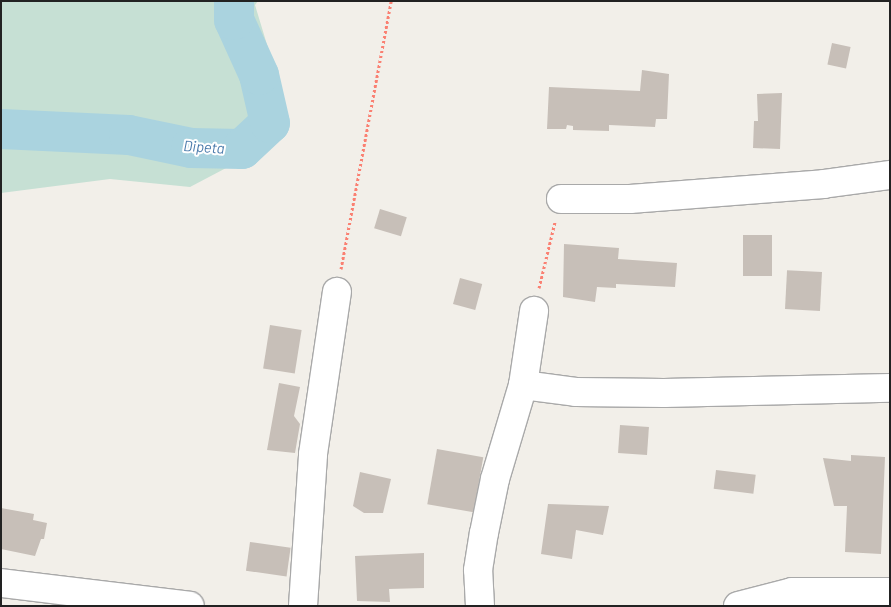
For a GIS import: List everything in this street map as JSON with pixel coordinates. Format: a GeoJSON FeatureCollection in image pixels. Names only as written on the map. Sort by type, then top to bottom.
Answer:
{"type":"FeatureCollection","features":[{"type":"Feature","properties":{"kind":"street"},"geometry":{"type":"LineString","coordinates":[[561,198],[630,199],[823,184],[890,175]]}},
{"type":"Feature","properties":{"kind":"street"},"geometry":{"type":"LineString","coordinates":[[303,606],[313,454],[337,292]]}},
{"type":"Feature","properties":{"kind":"street"},"geometry":{"type":"LineString","coordinates":[[480,606],[478,570],[485,524],[494,479],[523,385],[534,311]]}},
{"type":"Feature","properties":{"kind":"street"},"geometry":{"type":"LineString","coordinates":[[523,385],[576,392],[664,393],[890,388]]}},
{"type":"Feature","properties":{"kind":"street"},"geometry":{"type":"LineString","coordinates":[[1,583],[190,606]]}},
{"type":"Feature","properties":{"kind":"street"},"geometry":{"type":"LineString","coordinates":[[738,606],[792,592],[890,592]]}},
{"type":"Feature","properties":{"kind":"path"},"geometry":{"type":"LineString","coordinates":[[337,292],[391,1]]}},
{"type":"Feature","properties":{"kind":"path"},"geometry":{"type":"LineString","coordinates":[[534,311],[561,198]]}},
{"type":"Feature","properties":{"kind":"green space"},"geometry":{"type":"Polygon","coordinates":[[[1,1],[258,1],[255,5],[285,104],[283,138],[190,187],[110,179],[1,193],[1,1]]]}},
{"type":"Feature","properties":{"kind":"building"},"geometry":{"type":"Polygon","coordinates":[[[832,43],[851,47],[846,68],[827,65],[832,43]]]}},
{"type":"Feature","properties":{"kind":"building"},"geometry":{"type":"Polygon","coordinates":[[[642,70],[669,74],[667,119],[656,119],[655,127],[609,125],[609,131],[573,130],[573,126],[567,125],[566,129],[547,129],[549,87],[640,91],[642,70]]]}},
{"type":"Feature","properties":{"kind":"building"},"geometry":{"type":"Polygon","coordinates":[[[782,93],[780,149],[753,148],[754,121],[758,121],[757,94],[782,93]]]}},
{"type":"Feature","properties":{"kind":"building"},"geometry":{"type":"Polygon","coordinates":[[[380,209],[407,217],[401,236],[374,228],[380,209]]]}},
{"type":"Feature","properties":{"kind":"building"},"geometry":{"type":"Polygon","coordinates":[[[743,235],[772,235],[772,276],[743,276],[743,235]]]}},
{"type":"Feature","properties":{"kind":"building"},"geometry":{"type":"Polygon","coordinates":[[[564,244],[619,248],[618,259],[677,263],[675,287],[616,284],[616,288],[597,287],[595,302],[563,297],[564,244]]]}},
{"type":"Feature","properties":{"kind":"building"},"geometry":{"type":"Polygon","coordinates":[[[787,270],[822,272],[820,311],[785,309],[787,270]]]}},
{"type":"Feature","properties":{"kind":"building"},"geometry":{"type":"Polygon","coordinates":[[[460,278],[482,284],[475,310],[453,304],[460,278]]]}},
{"type":"Feature","properties":{"kind":"building"},"geometry":{"type":"Polygon","coordinates":[[[270,325],[302,330],[295,373],[263,368],[270,325]]]}},
{"type":"Feature","properties":{"kind":"building"},"geometry":{"type":"Polygon","coordinates":[[[279,383],[300,387],[294,416],[300,424],[295,453],[267,450],[279,383]]]}},
{"type":"Feature","properties":{"kind":"building"},"geometry":{"type":"Polygon","coordinates":[[[620,425],[649,427],[647,455],[618,453],[620,425]]]}},
{"type":"Feature","properties":{"kind":"building"},"geometry":{"type":"Polygon","coordinates":[[[437,449],[483,457],[474,512],[427,504],[437,449]]]}},
{"type":"Feature","properties":{"kind":"building"},"geometry":{"type":"Polygon","coordinates":[[[851,455],[885,457],[881,554],[845,552],[847,506],[834,506],[823,458],[851,461],[851,455]]]}},
{"type":"Feature","properties":{"kind":"building"},"geometry":{"type":"Polygon","coordinates":[[[716,470],[756,475],[753,494],[714,489],[716,470]]]}},
{"type":"Feature","properties":{"kind":"building"},"geometry":{"type":"Polygon","coordinates":[[[360,472],[391,479],[383,513],[364,513],[353,506],[360,472]]]}},
{"type":"Feature","properties":{"kind":"building"},"geometry":{"type":"Polygon","coordinates":[[[548,504],[609,506],[603,535],[576,530],[572,559],[541,554],[548,504]]]}},
{"type":"Feature","properties":{"kind":"building"},"geometry":{"type":"Polygon","coordinates":[[[1,508],[34,514],[33,520],[47,523],[44,539],[41,539],[35,556],[1,549],[1,508]]]}},
{"type":"Feature","properties":{"kind":"building"},"geometry":{"type":"Polygon","coordinates":[[[250,542],[291,548],[287,576],[246,571],[250,542]]]}},
{"type":"Feature","properties":{"kind":"building"},"geometry":{"type":"Polygon","coordinates":[[[424,553],[424,588],[389,589],[390,602],[357,601],[355,556],[424,553]]]}},
{"type":"Feature","properties":{"kind":"waterway","name":"Dipeta"},"geometry":{"type":"LineString","coordinates":[[1,129],[129,135],[191,148],[242,149],[270,123],[259,75],[234,20],[234,1]]}}]}
